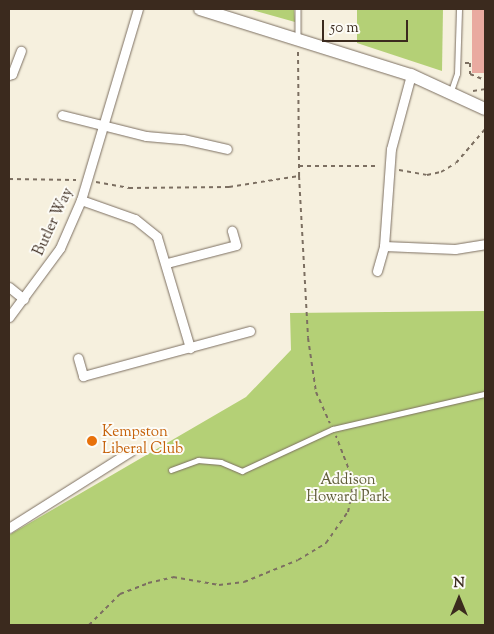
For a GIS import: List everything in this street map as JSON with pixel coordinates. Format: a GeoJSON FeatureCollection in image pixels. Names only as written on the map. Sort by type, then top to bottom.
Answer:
{"type":"FeatureCollection","features":[{"type":"Feature","properties":{"kind":"street","name":"Butler Way"},"geometry":{"type":"LineString","coordinates":[[9,317],[60,248],[81,200],[138,9]]}},
{"type":"Feature","properties":{"kind":"street"},"geometry":{"type":"LineString","coordinates":[[200,9],[411,75],[451,91],[485,109]]}},
{"type":"Feature","properties":{"kind":"street"},"geometry":{"type":"LineString","coordinates":[[9,75],[12,74],[20,50]]}},
{"type":"Feature","properties":{"kind":"street"},"geometry":{"type":"LineString","coordinates":[[376,271],[384,246],[391,149],[411,75]]}},
{"type":"Feature","properties":{"kind":"street"},"geometry":{"type":"LineString","coordinates":[[62,115],[104,127],[227,149]]}},
{"type":"Feature","properties":{"kind":"street"},"geometry":{"type":"LineString","coordinates":[[81,200],[146,225],[157,237],[167,263],[190,348]]}},
{"type":"Feature","properties":{"kind":"street"},"geometry":{"type":"LineString","coordinates":[[167,263],[236,245],[232,231]]}},
{"type":"Feature","properties":{"kind":"street"},"geometry":{"type":"LineString","coordinates":[[384,246],[455,249],[485,244]]}},
{"type":"Feature","properties":{"kind":"street"},"geometry":{"type":"LineString","coordinates":[[9,287],[24,299]]}},
{"type":"Feature","properties":{"kind":"street"},"geometry":{"type":"LineString","coordinates":[[78,358],[83,376],[250,330]]}},
{"type":"Feature","properties":{"kind":"street"},"geometry":{"type":"LineString","coordinates":[[9,528],[131,451]]}},
{"type":"Feature","properties":{"kind":"lane"},"geometry":{"type":"LineString","coordinates":[[298,9],[298,39]]}},
{"type":"Feature","properties":{"kind":"lane"},"geometry":{"type":"LineString","coordinates":[[451,91],[457,63],[459,9]]}},
{"type":"Feature","properties":{"kind":"lane"},"geometry":{"type":"LineString","coordinates":[[171,470],[198,460],[221,462],[242,471],[333,429],[485,394]]}},
{"type":"Feature","properties":{"kind":"path"},"geometry":{"type":"LineString","coordinates":[[89,625],[120,594],[148,583],[173,577],[219,585],[244,582],[298,560],[326,543],[348,512],[352,493],[351,475],[316,392],[311,365],[299,176],[298,39]]}},
{"type":"Feature","properties":{"kind":"path"},"geometry":{"type":"LineString","coordinates":[[457,63],[470,64],[470,74],[485,80]]}},
{"type":"Feature","properties":{"kind":"path"},"geometry":{"type":"LineString","coordinates":[[9,178],[88,180],[129,188],[229,187],[299,176]]}},
{"type":"Feature","properties":{"kind":"green space"},"geometry":{"type":"Polygon","coordinates":[[[249,9],[294,9],[295,22],[249,9]]]}},
{"type":"Feature","properties":{"kind":"green space"},"geometry":{"type":"Polygon","coordinates":[[[357,9],[443,9],[442,71],[357,43],[357,9]]]}},
{"type":"Feature","properties":{"kind":"green space","name":"Addison Howard Park"},"geometry":{"type":"Polygon","coordinates":[[[485,311],[485,625],[9,625],[9,535],[246,397],[291,350],[290,313],[485,311]]]}},
{"type":"Feature","properties":{"kind":"building"},"geometry":{"type":"Polygon","coordinates":[[[472,10],[485,10],[485,73],[472,73],[472,10]]]}},
{"type":"Feature","properties":{"kind":"place","name":"Kempston Liberal Club"},"geometry":{"type":"Point","coordinates":[92,441]}}]}
